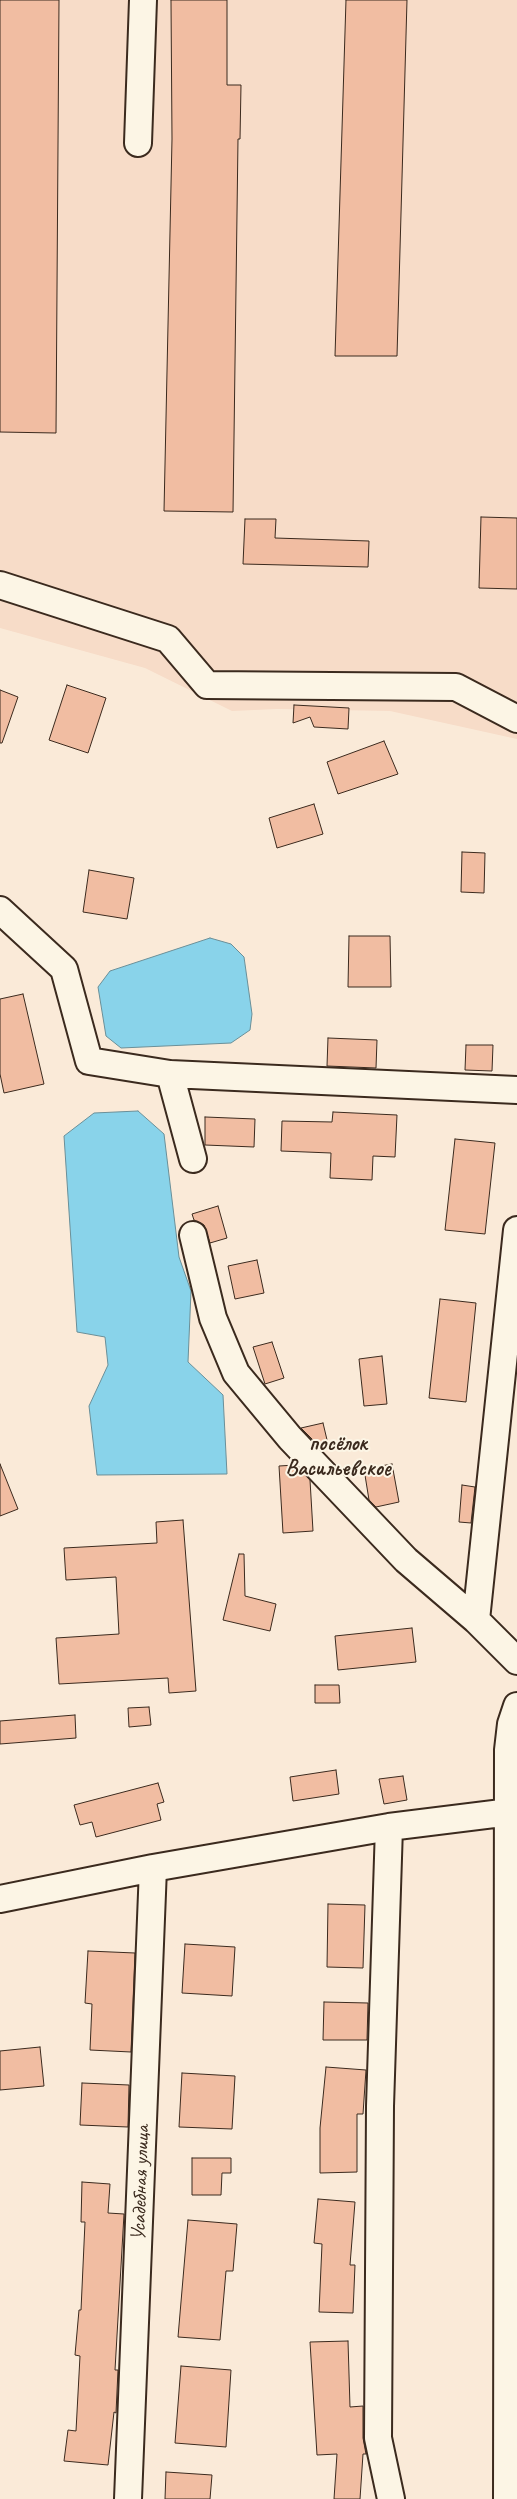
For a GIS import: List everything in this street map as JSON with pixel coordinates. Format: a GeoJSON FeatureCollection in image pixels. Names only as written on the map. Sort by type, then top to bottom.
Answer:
{"type":"FeatureCollection","features":[{"type":"Feature","properties":{"kind":"street"},"geometry":{"type":"LineString","coordinates":[[138,144],[143,0]]}},
{"type":"Feature","properties":{"kind":"street"},"geometry":{"type":"LineString","coordinates":[[0,585],[168,639],[207,685],[456,687],[517,719]]}},
{"type":"Feature","properties":{"kind":"street"},"geometry":{"type":"LineString","coordinates":[[0,910],[64,969],[89,1061],[170,1074],[517,1090]]}},
{"type":"Feature","properties":{"kind":"street"},"geometry":{"type":"LineString","coordinates":[[170,1074],[193,1159]]}},
{"type":"Feature","properties":{"kind":"street"},"geometry":{"type":"LineString","coordinates":[[476,1620],[517,1230]]}},
{"type":"Feature","properties":{"kind":"street"},"geometry":{"type":"LineString","coordinates":[[193,1235],[213,1318],[236,1373],[290,1438],[406,1560],[476,1620],[517,1661]]}},
{"type":"Feature","properties":{"kind":"street"},"geometry":{"type":"LineString","coordinates":[[506,2499],[510,1812],[508,1750],[517,1706]]}},
{"type":"Feature","properties":{"kind":"street"},"geometry":{"type":"LineString","coordinates":[[0,1899],[153,1868],[389,1827],[510,1812]]}},
{"type":"Feature","properties":{"kind":"street"},"geometry":{"type":"LineString","coordinates":[[389,1827],[380,2106],[378,2438],[391,2499]]}},
{"type":"Feature","properties":{"kind":"street","name":"Усадебная улица"},"geometry":{"type":"LineString","coordinates":[[128,2499],[153,1868]]}},
{"type":"Feature","properties":{"kind":"shaded area"},"geometry":{"type":"Polygon","coordinates":[[[0,0],[517,0],[517,739],[390,711],[277,709],[232,711],[145,668],[0,628],[0,0]]]}},
{"type":"Feature","properties":{"kind":"water"},"geometry":{"type":"Polygon","coordinates":[[[210,938],[231,944],[244,957],[252,1014],[250,1030],[231,1043],[121,1048],[106,1036],[98,987],[110,971],[210,938]]]}},
{"type":"Feature","properties":{"kind":"water"},"geometry":{"type":"Polygon","coordinates":[[[138,1111],[164,1134],[179,1257],[191,1291],[188,1362],[223,1395],[227,1474],[97,1475],[89,1406],[108,1365],[105,1337],[77,1332],[64,1136],[94,1113],[138,1111]]]}},
{"type":"Feature","properties":{"kind":"building"},"geometry":{"type":"Polygon","coordinates":[[[0,0],[59,0],[56,433],[0,432],[0,0]]]}},
{"type":"Feature","properties":{"kind":"building"},"geometry":{"type":"Polygon","coordinates":[[[171,0],[227,0],[227,85],[241,85],[240,139],[238,139],[233,512],[164,511],[172,139],[171,0]]]}},
{"type":"Feature","properties":{"kind":"building"},"geometry":{"type":"Polygon","coordinates":[[[346,0],[407,0],[397,356],[335,356],[346,0]]]}},
{"type":"Feature","properties":{"kind":"building"},"geometry":{"type":"Polygon","coordinates":[[[481,517],[517,518],[517,589],[479,588],[481,517]]]}},
{"type":"Feature","properties":{"kind":"building"},"geometry":{"type":"Polygon","coordinates":[[[245,519],[276,519],[275,538],[369,541],[368,567],[243,564],[245,519]]]}},
{"type":"Feature","properties":{"kind":"building"},"geometry":{"type":"Polygon","coordinates":[[[67,685],[106,698],[88,753],[49,740],[67,685]]]}},
{"type":"Feature","properties":{"kind":"building"},"geometry":{"type":"Polygon","coordinates":[[[0,690],[18,697],[2,743],[0,743],[0,690]]]}},
{"type":"Feature","properties":{"kind":"building"},"geometry":{"type":"Polygon","coordinates":[[[294,705],[349,708],[348,729],[314,727],[310,717],[293,723],[294,705]]]}},
{"type":"Feature","properties":{"kind":"building"},"geometry":{"type":"Polygon","coordinates":[[[384,741],[398,774],[338,794],[327,762],[384,741]]]}},
{"type":"Feature","properties":{"kind":"building"},"geometry":{"type":"Polygon","coordinates":[[[314,804],[323,834],[277,848],[269,818],[314,804]]]}},
{"type":"Feature","properties":{"kind":"building"},"geometry":{"type":"Polygon","coordinates":[[[462,852],[485,853],[484,893],[461,892],[462,852]]]}},
{"type":"Feature","properties":{"kind":"building"},"geometry":{"type":"Polygon","coordinates":[[[89,870],[134,878],[127,919],[83,912],[89,870]]]}},
{"type":"Feature","properties":{"kind":"building"},"geometry":{"type":"Polygon","coordinates":[[[349,936],[390,936],[391,987],[348,987],[349,936]]]}},
{"type":"Feature","properties":{"kind":"building"},"geometry":{"type":"Polygon","coordinates":[[[23,994],[44,1084],[4,1093],[0,1074],[0,999],[23,994]]]}},
{"type":"Feature","properties":{"kind":"building"},"geometry":{"type":"Polygon","coordinates":[[[328,1038],[377,1040],[376,1068],[327,1066],[328,1038]]]}},
{"type":"Feature","properties":{"kind":"building"},"geometry":{"type":"Polygon","coordinates":[[[466,1045],[493,1045],[492,1071],[465,1070],[466,1045]]]}},
{"type":"Feature","properties":{"kind":"building"},"geometry":{"type":"Polygon","coordinates":[[[333,1112],[397,1115],[395,1157],[373,1156],[372,1180],[330,1178],[331,1153],[281,1151],[282,1121],[332,1122],[333,1112]]]}},
{"type":"Feature","properties":{"kind":"building"},"geometry":{"type":"Polygon","coordinates":[[[205,1117],[255,1119],[254,1147],[205,1145],[205,1117]]]}},
{"type":"Feature","properties":{"kind":"building"},"geometry":{"type":"Polygon","coordinates":[[[455,1139],[495,1143],[485,1234],[445,1230],[455,1139]]]}},
{"type":"Feature","properties":{"kind":"building"},"geometry":{"type":"Polygon","coordinates":[[[218,1206],[227,1238],[210,1243],[204,1225],[194,1220],[192,1214],[218,1206]]]}},
{"type":"Feature","properties":{"kind":"building"},"geometry":{"type":"Polygon","coordinates":[[[257,1260],[264,1293],[235,1299],[228,1266],[257,1260]]]}},
{"type":"Feature","properties":{"kind":"building"},"geometry":{"type":"Polygon","coordinates":[[[440,1299],[476,1303],[466,1402],[429,1398],[440,1299]]]}},
{"type":"Feature","properties":{"kind":"building"},"geometry":{"type":"Polygon","coordinates":[[[272,1342],[284,1378],[265,1384],[253,1347],[272,1342]]]}},
{"type":"Feature","properties":{"kind":"building"},"geometry":{"type":"Polygon","coordinates":[[[382,1356],[387,1404],[364,1406],[359,1359],[382,1356]]]}},
{"type":"Feature","properties":{"kind":"building"},"geometry":{"type":"Polygon","coordinates":[[[323,1423],[328,1444],[319,1446],[301,1428],[323,1423]]]}},
{"type":"Feature","properties":{"kind":"building"},"geometry":{"type":"Polygon","coordinates":[[[0,1464],[18,1509],[0,1516],[0,1464]]]}},
{"type":"Feature","properties":{"kind":"building"},"geometry":{"type":"Polygon","coordinates":[[[392,1464],[399,1502],[376,1507],[369,1500],[364,1469],[392,1464]]]}},
{"type":"Feature","properties":{"kind":"building"},"geometry":{"type":"Polygon","coordinates":[[[295,1465],[310,1480],[313,1531],[283,1533],[279,1466],[295,1465]]]}},
{"type":"Feature","properties":{"kind":"building"},"geometry":{"type":"Polygon","coordinates":[[[462,1485],[475,1487],[471,1523],[459,1522],[462,1485]]]}},
{"type":"Feature","properties":{"kind":"building"},"geometry":{"type":"Polygon","coordinates":[[[183,1520],[196,1691],[169,1693],[168,1678],[59,1684],[56,1638],[119,1634],[116,1577],[66,1580],[64,1548],[157,1543],[156,1522],[183,1520]]]}},
{"type":"Feature","properties":{"kind":"building"},"geometry":{"type":"Polygon","coordinates":[[[239,1554],[244,1554],[245,1596],[276,1604],[270,1631],[223,1620],[239,1554]]]}},
{"type":"Feature","properties":{"kind":"building"},"geometry":{"type":"Polygon","coordinates":[[[412,1628],[416,1662],[338,1670],[335,1636],[412,1628]]]}},
{"type":"Feature","properties":{"kind":"building"},"geometry":{"type":"Polygon","coordinates":[[[315,1685],[339,1685],[340,1703],[315,1703],[315,1685]]]}},
{"type":"Feature","properties":{"kind":"building"},"geometry":{"type":"Polygon","coordinates":[[[149,1707],[151,1725],[129,1727],[128,1708],[149,1707]]]}},
{"type":"Feature","properties":{"kind":"building"},"geometry":{"type":"Polygon","coordinates":[[[75,1715],[76,1738],[0,1744],[0,1721],[75,1715]]]}},
{"type":"Feature","properties":{"kind":"building"},"geometry":{"type":"Polygon","coordinates":[[[336,1770],[339,1794],[293,1801],[290,1777],[336,1770]]]}},
{"type":"Feature","properties":{"kind":"building"},"geometry":{"type":"Polygon","coordinates":[[[403,1776],[407,1800],[384,1804],[379,1779],[403,1776]]]}},
{"type":"Feature","properties":{"kind":"building"},"geometry":{"type":"Polygon","coordinates":[[[158,1783],[164,1802],[157,1804],[161,1820],[96,1837],[92,1822],[80,1825],[74,1805],[158,1783]]]}},
{"type":"Feature","properties":{"kind":"building"},"geometry":{"type":"Polygon","coordinates":[[[328,1904],[365,1905],[363,1968],[327,1967],[328,1904]]]}},
{"type":"Feature","properties":{"kind":"building"},"geometry":{"type":"Polygon","coordinates":[[[185,1944],[235,1947],[232,1996],[182,1993],[185,1944]]]}},
{"type":"Feature","properties":{"kind":"building"},"geometry":{"type":"Polygon","coordinates":[[[88,1951],[135,1953],[131,2052],[90,2050],[92,2004],[85,2003],[88,1951]]]}},
{"type":"Feature","properties":{"kind":"building"},"geometry":{"type":"Polygon","coordinates":[[[324,2002],[368,2003],[367,2040],[323,2040],[324,2002]]]}},
{"type":"Feature","properties":{"kind":"building"},"geometry":{"type":"Polygon","coordinates":[[[40,2047],[44,2086],[0,2090],[0,2051],[40,2047]]]}},
{"type":"Feature","properties":{"kind":"building"},"geometry":{"type":"Polygon","coordinates":[[[326,2067],[366,2070],[363,2114],[357,2114],[357,2172],[320,2173],[320,2128],[326,2067]]]}},
{"type":"Feature","properties":{"kind":"building"},"geometry":{"type":"Polygon","coordinates":[[[182,2073],[235,2076],[232,2129],[179,2127],[182,2073]]]}},
{"type":"Feature","properties":{"kind":"building"},"geometry":{"type":"Polygon","coordinates":[[[82,2083],[129,2085],[128,2127],[80,2125],[82,2083]]]}},
{"type":"Feature","properties":{"kind":"building"},"geometry":{"type":"Polygon","coordinates":[[[192,2158],[231,2158],[231,2173],[222,2173],[221,2195],[192,2195],[192,2158]]]}},
{"type":"Feature","properties":{"kind":"building"},"geometry":{"type":"Polygon","coordinates":[[[82,2182],[110,2184],[108,2213],[124,2214],[115,2370],[118,2370],[116,2413],[114,2412],[108,2465],[64,2461],[68,2430],[76,2431],[80,2356],[75,2355],[79,2310],[81,2310],[85,2222],[81,2222],[82,2182]]]}},
{"type":"Feature","properties":{"kind":"building"},"geometry":{"type":"Polygon","coordinates":[[[318,2199],[355,2202],[350,2265],[355,2265],[353,2313],[319,2312],[322,2244],[314,2243],[318,2199]]]}},
{"type":"Feature","properties":{"kind":"building"},"geometry":{"type":"Polygon","coordinates":[[[188,2220],[237,2224],[233,2271],[226,2271],[220,2340],[178,2337],[188,2220]]]}},
{"type":"Feature","properties":{"kind":"building"},"geometry":{"type":"Polygon","coordinates":[[[348,2341],[350,2407],[363,2406],[363,2438],[366,2454],[363,2454],[360,2499],[334,2499],[337,2454],[317,2455],[310,2342],[348,2341]]]}},
{"type":"Feature","properties":{"kind":"building"},"geometry":{"type":"Polygon","coordinates":[[[181,2366],[231,2370],[226,2447],[175,2443],[181,2366]]]}},
{"type":"Feature","properties":{"kind":"building"},"geometry":{"type":"Polygon","coordinates":[[[166,2472],[212,2475],[210,2499],[165,2499],[166,2472]]]}},
{"type":"Feature","properties":{"kind":"district","name":"посёлок Васильевское"},"geometry":{"type":"Point","coordinates":[338,1456]}}]}
